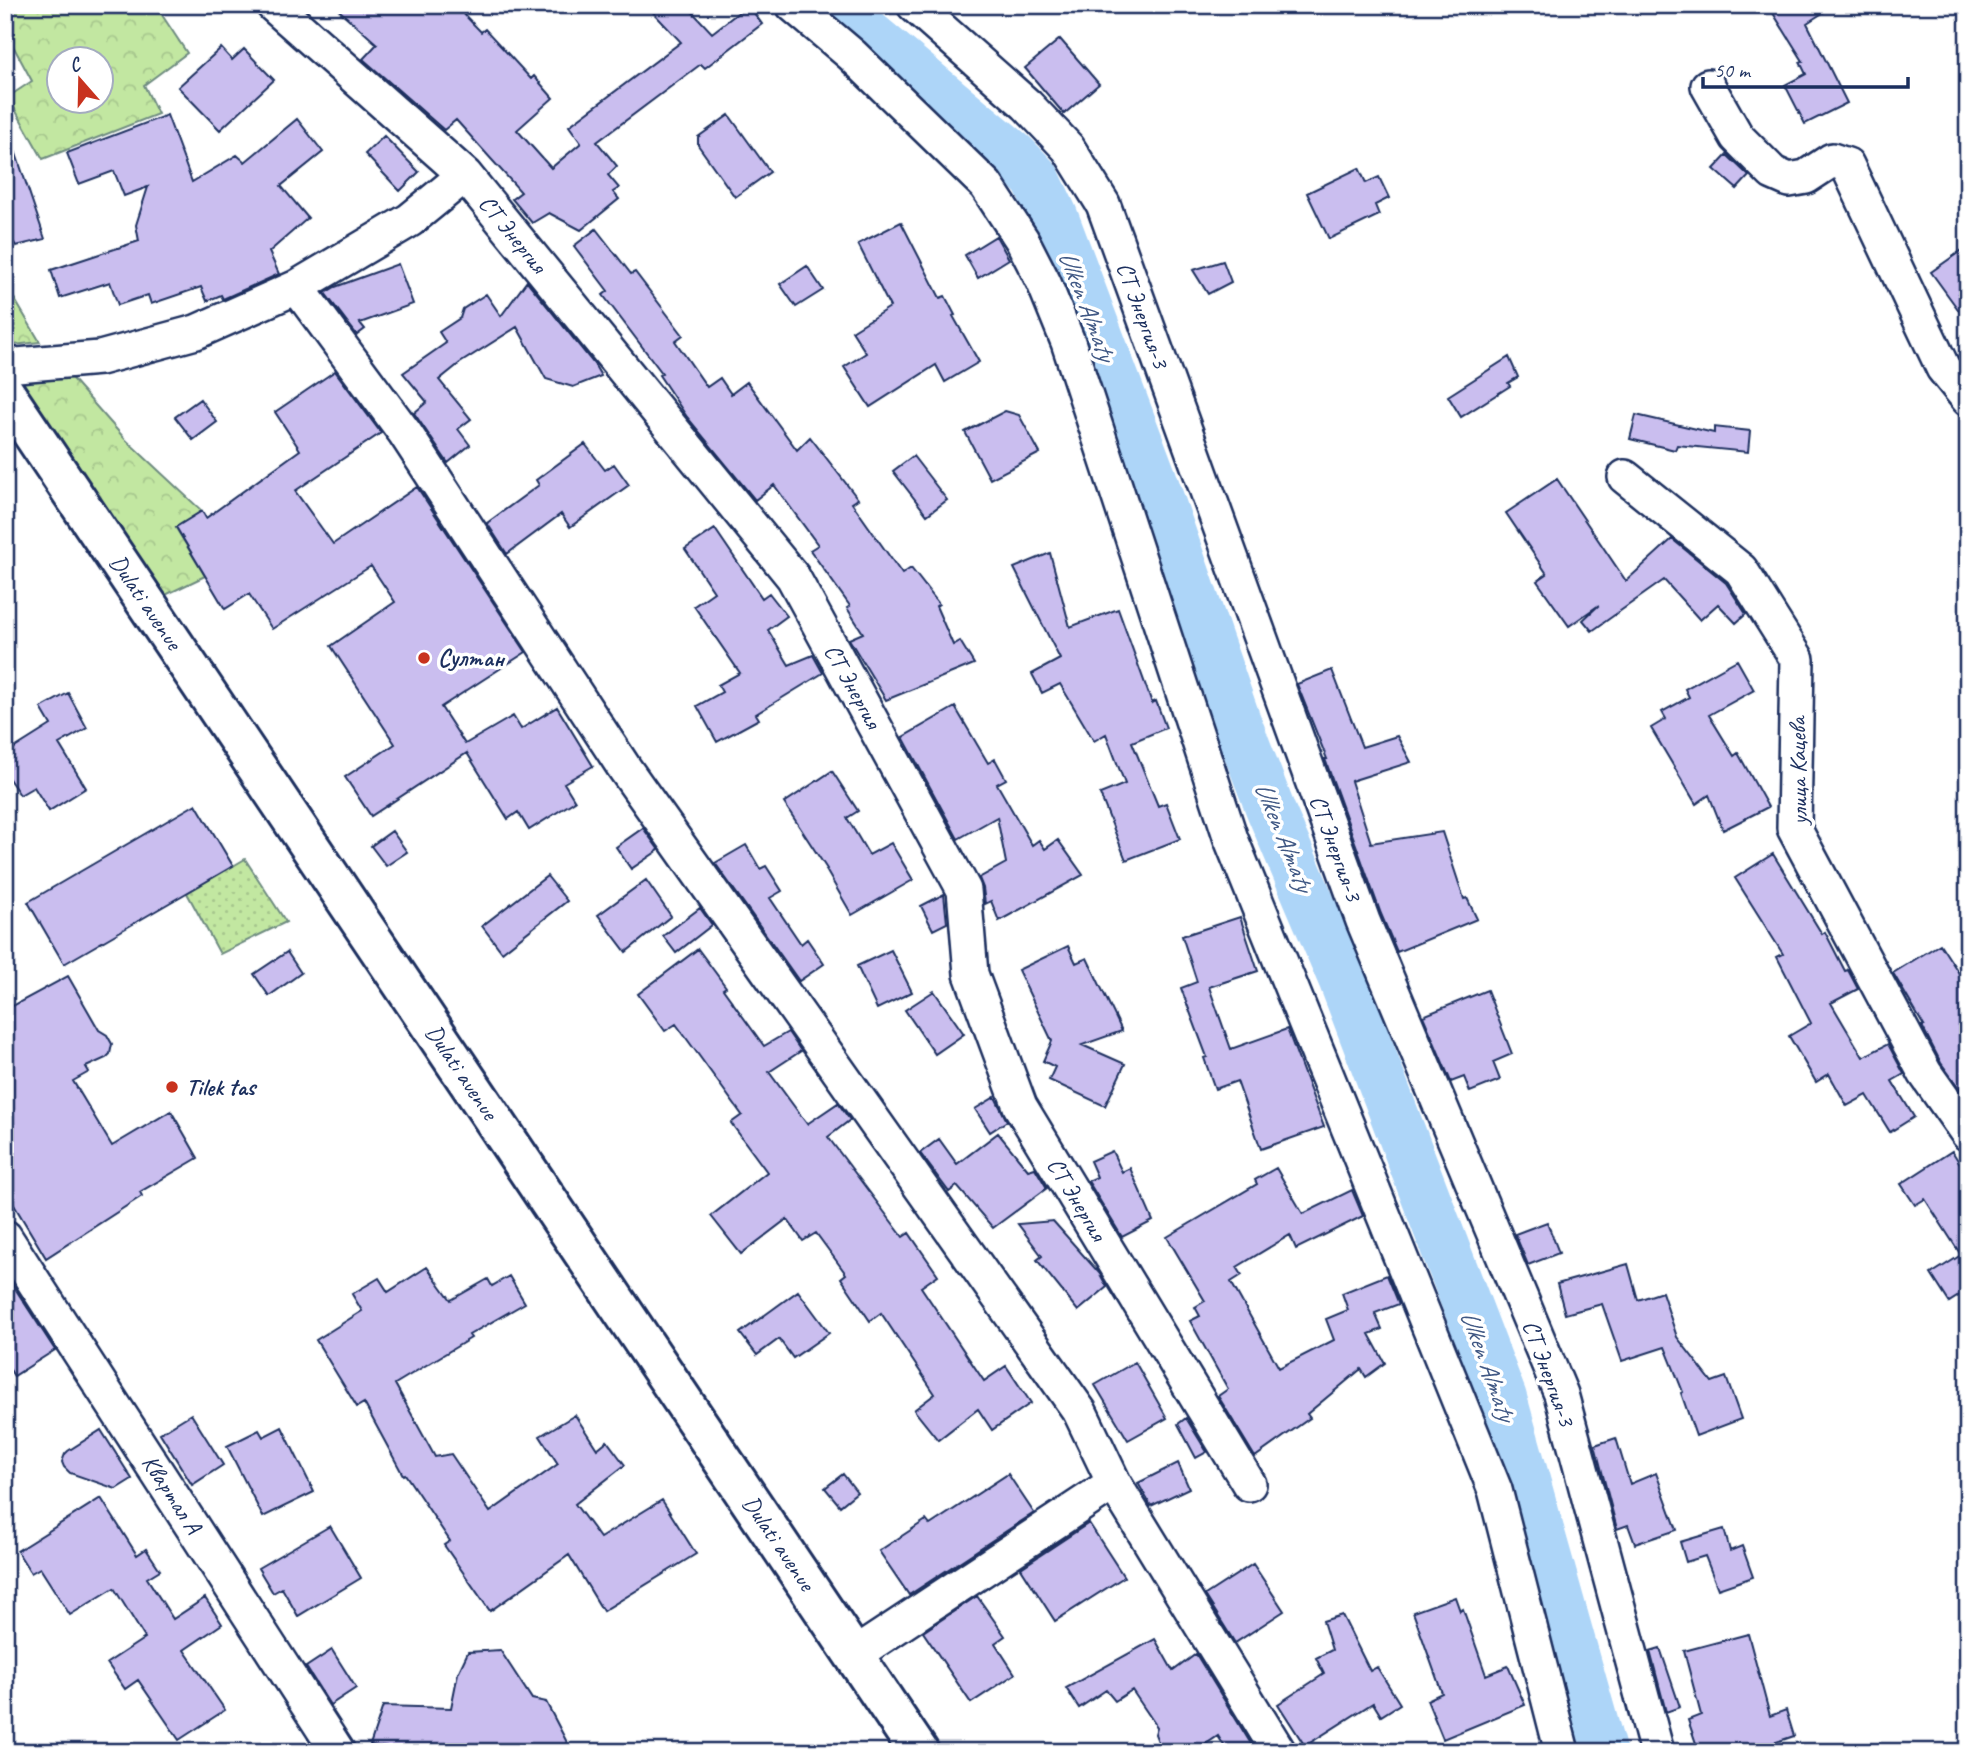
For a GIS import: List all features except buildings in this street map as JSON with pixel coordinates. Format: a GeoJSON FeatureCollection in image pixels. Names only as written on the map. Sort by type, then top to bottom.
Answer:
{"type":"FeatureCollection","features":[{"type":"Feature","properties":{"kind":"main road","name":"Dulati avenue"},"geometry":{"type":"LineString","coordinates":[[5,393],[919,1752]]}},
{"type":"Feature","properties":{"kind":"street","name":"СТ Энергия"},"geometry":{"type":"LineString","coordinates":[[273,5],[465,175],[793,577],[964,890],[971,974],[1020,1106],[1249,1484]]}},
{"type":"Feature","properties":{"kind":"street"},"geometry":{"type":"LineString","coordinates":[[793,5],[852,55],[986,186],[1022,240],[1044,283],[1068,342],[1231,839],[1495,1490],[1562,1752]]}},
{"type":"Feature","properties":{"kind":"street","name":"СТ Энергия-3"},"geometry":{"type":"LineString","coordinates":[[914,5],[1027,105],[1068,148],[1102,204],[1363,921],[1561,1394],[1657,1752]]}},
{"type":"Feature","properties":{"kind":"street"},"geometry":{"type":"LineString","coordinates":[[1708,86],[1737,137],[1773,173],[1788,180],[1806,177],[1832,160],[1847,165],[1943,368],[1968,399]]}},
{"type":"Feature","properties":{"kind":"street"},"geometry":{"type":"LineString","coordinates":[[5,366],[100,358],[196,332],[296,287],[410,220],[465,175]]}},
{"type":"Feature","properties":{"kind":"street"},"geometry":{"type":"LineString","coordinates":[[296,287],[405,433],[625,769],[1080,1412],[1114,1483],[1279,1752]]}},
{"type":"Feature","properties":{"kind":"street","name":"улица Кацева"},"geometry":{"type":"LineString","coordinates":[[1625,477],[1741,570],[1797,659],[1794,828],[1926,1073],[1968,1134]]}},
{"type":"Feature","properties":{"kind":"street","name":"Квартал А"},"geometry":{"type":"LineString","coordinates":[[5,1237],[338,1752]]}},
{"type":"Feature","properties":{"kind":"street"},"geometry":{"type":"LineString","coordinates":[[854,1655],[1114,1483]]}},
{"type":"Feature","properties":{"kind":"green space"},"geometry":{"type":"Polygon","coordinates":[[[12,5],[142,5],[160,12],[187,53],[144,85],[158,114],[43,159],[8,97],[32,81],[5,31],[5,11],[12,5]]]}},
{"type":"Feature","properties":{"kind":"green space"},"geometry":{"type":"Polygon","coordinates":[[[5,283],[40,342],[5,346],[5,283]]]}},
{"type":"Feature","properties":{"kind":"green space"},"geometry":{"type":"Polygon","coordinates":[[[66,372],[125,439],[202,511],[176,528],[205,576],[153,601],[10,378],[66,372]]]}},
{"type":"Feature","properties":{"kind":"green space"},"geometry":{"type":"Polygon","coordinates":[[[245,859],[286,922],[220,954],[187,893],[245,859]]]}},
{"type":"Feature","properties":{"kind":"waterway","name":"Ulken Almaty"},"geometry":{"type":"LineString","coordinates":[[833,5],[1013,155],[1036,179],[1053,215],[1153,480],[1236,720],[1271,811],[1343,980],[1502,1397],[1602,1752]]}},
{"type":"Feature","properties":{"kind":"place","name":"Султан"},"geometry":{"type":"Point","coordinates":[424,658]}},
{"type":"Feature","properties":{"kind":"place","name":"Tilek tas"},"geometry":{"type":"Point","coordinates":[172,1087]}}]}
